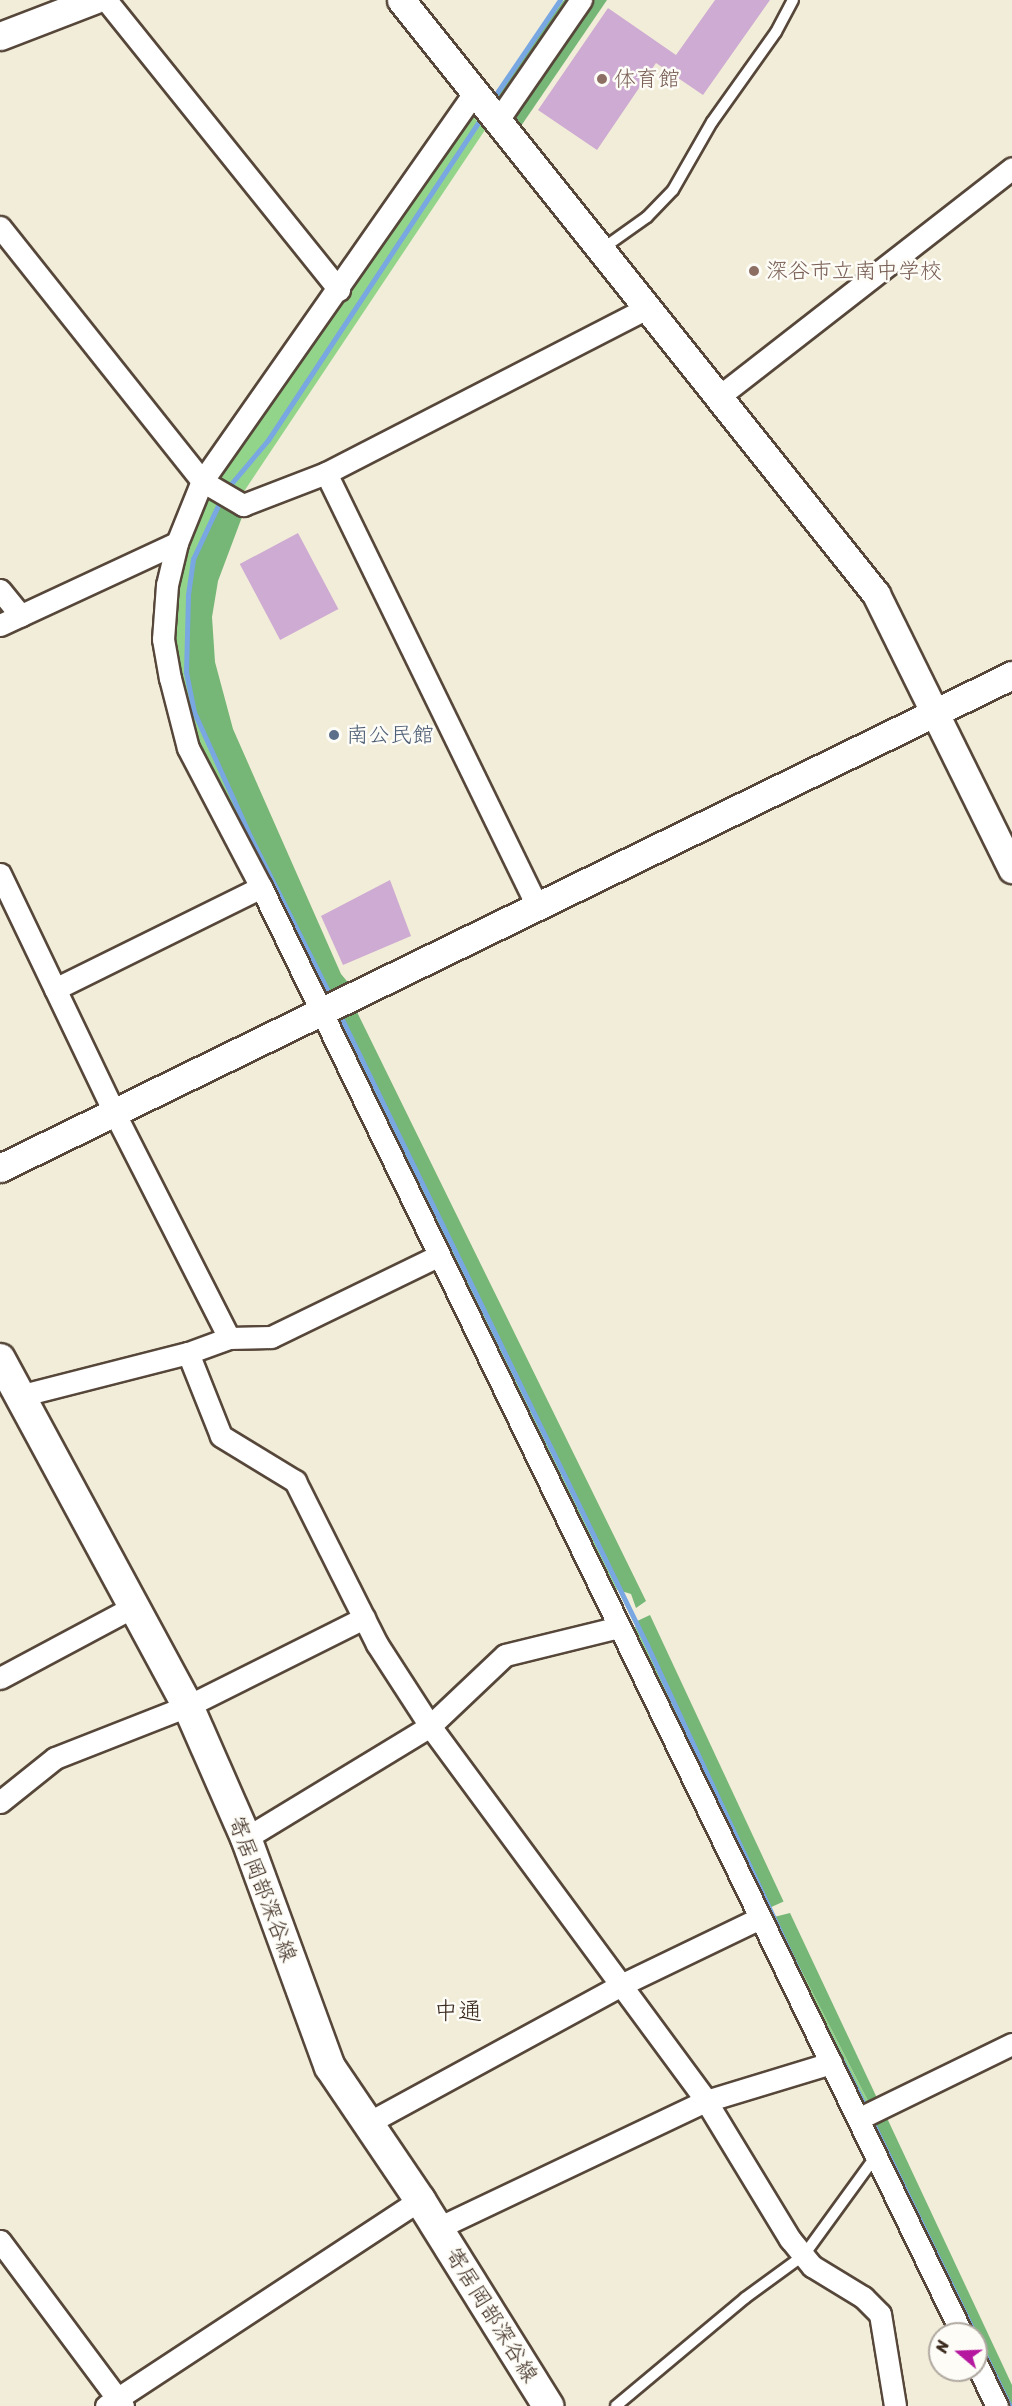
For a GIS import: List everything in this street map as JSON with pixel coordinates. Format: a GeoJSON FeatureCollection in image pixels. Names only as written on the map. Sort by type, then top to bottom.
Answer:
{"type":"FeatureCollection","features":[{"type":"Feature","properties":{"kind":"main road","name":"寄居岡部深谷線"},"geometry":{"type":"LineString","coordinates":[[0,1359],[13,1391],[135,1606],[188,1706],[246,1838],[330,2067],[420,2200],[548,2406]]}},
{"type":"Feature","properties":{"kind":"street"},"geometry":{"type":"LineString","coordinates":[[0,36],[93,0]]}},
{"type":"Feature","properties":{"kind":"street"},"geometry":{"type":"LineString","coordinates":[[106,0],[339,290]]}},
{"type":"Feature","properties":{"kind":"street"},"geometry":{"type":"LineString","coordinates":[[401,0],[496,123],[876,594],[1012,868]]}},
{"type":"Feature","properties":{"kind":"street"},"geometry":{"type":"LineString","coordinates":[[496,123],[581,0]]}},
{"type":"Feature","properties":{"kind":"street"},"geometry":{"type":"LineString","coordinates":[[474,93],[206,485],[177,543],[167,585],[164,639],[170,678],[188,748],[261,887],[319,1012],[760,1918],[860,2118],[956,2322]]}},
{"type":"Feature","properties":{"kind":"street"},"geometry":{"type":"LineString","coordinates":[[717,398],[1012,168]]}},
{"type":"Feature","properties":{"kind":"street"},"geometry":{"type":"LineString","coordinates":[[0,227],[206,485],[243,506],[326,472],[646,308]]}},
{"type":"Feature","properties":{"kind":"street"},"geometry":{"type":"LineString","coordinates":[[326,472],[538,907]]}},
{"type":"Feature","properties":{"kind":"street"},"geometry":{"type":"LineString","coordinates":[[0,625],[177,543]]}},
{"type":"Feature","properties":{"kind":"street"},"geometry":{"type":"LineString","coordinates":[[0,590],[21,616]]}},
{"type":"Feature","properties":{"kind":"street"},"geometry":{"type":"LineString","coordinates":[[0,1168],[115,1114],[319,1012],[1012,675]]}},
{"type":"Feature","properties":{"kind":"street"},"geometry":{"type":"LineString","coordinates":[[0,874],[115,1114],[230,1338]]}},
{"type":"Feature","properties":{"kind":"street"},"geometry":{"type":"LineString","coordinates":[[55,989],[261,887]]}},
{"type":"Feature","properties":{"kind":"street"},"geometry":{"type":"LineString","coordinates":[[13,1391],[188,1353],[230,1338],[271,1337],[438,1256]]}},
{"type":"Feature","properties":{"kind":"street"},"geometry":{"type":"LineString","coordinates":[[188,1353],[220,1436],[295,1481],[364,1618],[430,1726],[623,1984],[706,2101],[804,2255],[812,2266],[863,2296],[880,2314],[895,2406]]}},
{"type":"Feature","properties":{"kind":"street"},"geometry":{"type":"LineString","coordinates":[[0,1678],[135,1606]]}},
{"type":"Feature","properties":{"kind":"street"},"geometry":{"type":"LineString","coordinates":[[0,1802],[55,1758],[188,1706],[364,1618]]}},
{"type":"Feature","properties":{"kind":"street"},"geometry":{"type":"LineString","coordinates":[[246,1838],[430,1726],[505,1655],[619,1627]]}},
{"type":"Feature","properties":{"kind":"street"},"geometry":{"type":"LineString","coordinates":[[368,2123],[623,1984],[760,1918]]}},
{"type":"Feature","properties":{"kind":"street"},"geometry":{"type":"LineString","coordinates":[[860,2118],[1012,2044]]}},
{"type":"Feature","properties":{"kind":"street"},"geometry":{"type":"LineString","coordinates":[[438,2228],[706,2101],[831,2063]]}},
{"type":"Feature","properties":{"kind":"street"},"geometry":{"type":"LineString","coordinates":[[0,2241],[115,2404],[420,2200]]}},
{"type":"Feature","properties":{"kind":"street"},"geometry":{"type":"LineString","coordinates":[[985,2382],[997,2406]]}},
{"type":"Feature","properties":{"kind":"lane"},"geometry":{"type":"LineString","coordinates":[[600,250],[647,217],[673,190],[712,122],[776,32],[793,0]]}},
{"type":"Feature","properties":{"kind":"lane"},"geometry":{"type":"LineString","coordinates":[[616,2406],[745,2298],[804,2255],[876,2156]]}},
{"type":"Feature","properties":{"kind":"green space"},"geometry":{"type":"Polygon","coordinates":[[[564,0],[607,0],[521,126],[495,95],[564,0]]]}},
{"type":"Feature","properties":{"kind":"green space"},"geometry":{"type":"Polygon","coordinates":[[[470,113],[485,130],[239,499],[225,491],[193,559],[185,639],[186,672],[194,712],[251,838],[330,995],[319,1001],[193,746],[170,639],[184,544],[211,489],[470,113]]]}},
{"type":"Feature","properties":{"kind":"green space"},"geometry":{"type":"Polygon","coordinates":[[[218,506],[242,517],[218,581],[212,617],[215,662],[233,729],[341,974],[351,986],[330,995],[251,838],[194,712],[186,672],[188,596],[193,559],[218,506]]]}},
{"type":"Feature","properties":{"kind":"green space"},"geometry":{"type":"Polygon","coordinates":[[[357,1012],[646,1601],[636,1608],[631,1594],[618,1590],[341,1016],[357,1012]]]}},
{"type":"Feature","properties":{"kind":"green space"},"geometry":{"type":"Polygon","coordinates":[[[341,1016],[618,1590],[606,1589],[332,1023],[341,1016]]]}},
{"type":"Feature","properties":{"kind":"green space"},"geometry":{"type":"Polygon","coordinates":[[[650,1615],[784,1901],[768,1909],[635,1622],[650,1615]]]}},
{"type":"Feature","properties":{"kind":"green space"},"geometry":{"type":"Polygon","coordinates":[[[637,1626],[768,1905],[762,1908],[629,1630],[637,1626]]]}},
{"type":"Feature","properties":{"kind":"green space"},"geometry":{"type":"Polygon","coordinates":[[[790,1913],[877,2098],[868,2101],[774,1917],[790,1913]]]}},
{"type":"Feature","properties":{"kind":"green space"},"geometry":{"type":"Polygon","coordinates":[[[769,1917],[774,1917],[868,2101],[857,2101],[769,1917]]]}},
{"type":"Feature","properties":{"kind":"green space"},"geometry":{"type":"Polygon","coordinates":[[[887,2118],[983,2322],[971,2322],[873,2124],[887,2118]]]}},
{"type":"Feature","properties":{"kind":"green space"},"geometry":{"type":"Polygon","coordinates":[[[988,2334],[1012,2385],[1012,2406],[988,2357],[988,2334]]]}},
{"type":"Feature","properties":{"kind":"building","name":"体育館"},"geometry":{"type":"Polygon","coordinates":[[[715,0],[770,0],[703,95],[656,63],[597,150],[538,110],[608,8],[676,55],[715,0]]]}},
{"type":"Feature","properties":{"kind":"building"},"geometry":{"type":"Polygon","coordinates":[[[298,533],[338,609],[280,640],[240,564],[298,533]]]}},
{"type":"Feature","properties":{"kind":"building"},"geometry":{"type":"Polygon","coordinates":[[[390,880],[411,936],[343,965],[321,916],[390,880]]]}},
{"type":"Feature","properties":{"kind":"waterway"},"geometry":{"type":"LineString","coordinates":[[492,100],[560,0]]}},
{"type":"Feature","properties":{"kind":"waterway"},"geometry":{"type":"LineString","coordinates":[[225,491],[268,440],[483,115]]}},
{"type":"Feature","properties":{"kind":"waterway"},"geometry":{"type":"LineString","coordinates":[[221,499],[193,559],[188,596],[186,672],[194,712],[251,838],[331,997]]}},
{"type":"Feature","properties":{"kind":"waterway"},"geometry":{"type":"LineString","coordinates":[[338,1011],[647,1645],[799,1973]]}},
{"type":"Feature","properties":{"kind":"waterway"},"geometry":{"type":"LineString","coordinates":[[820,2017],[867,2110]]}},
{"type":"Feature","properties":{"kind":"waterway"},"geometry":{"type":"LineString","coordinates":[[871,2119],[1010,2406]]}},
{"type":"Feature","properties":{"kind":"place","name":"体育館"},"geometry":{"type":"Point","coordinates":[602,79]}},
{"type":"Feature","properties":{"kind":"place","name":"深谷市立南中学校"},"geometry":{"type":"Point","coordinates":[754,271]}},
{"type":"Feature","properties":{"kind":"place","name":"南公民館"},"geometry":{"type":"Point","coordinates":[334,735]}},
{"type":"Feature","properties":{"kind":"district","name":"中通"},"geometry":{"type":"Point","coordinates":[458,2012]}}]}
